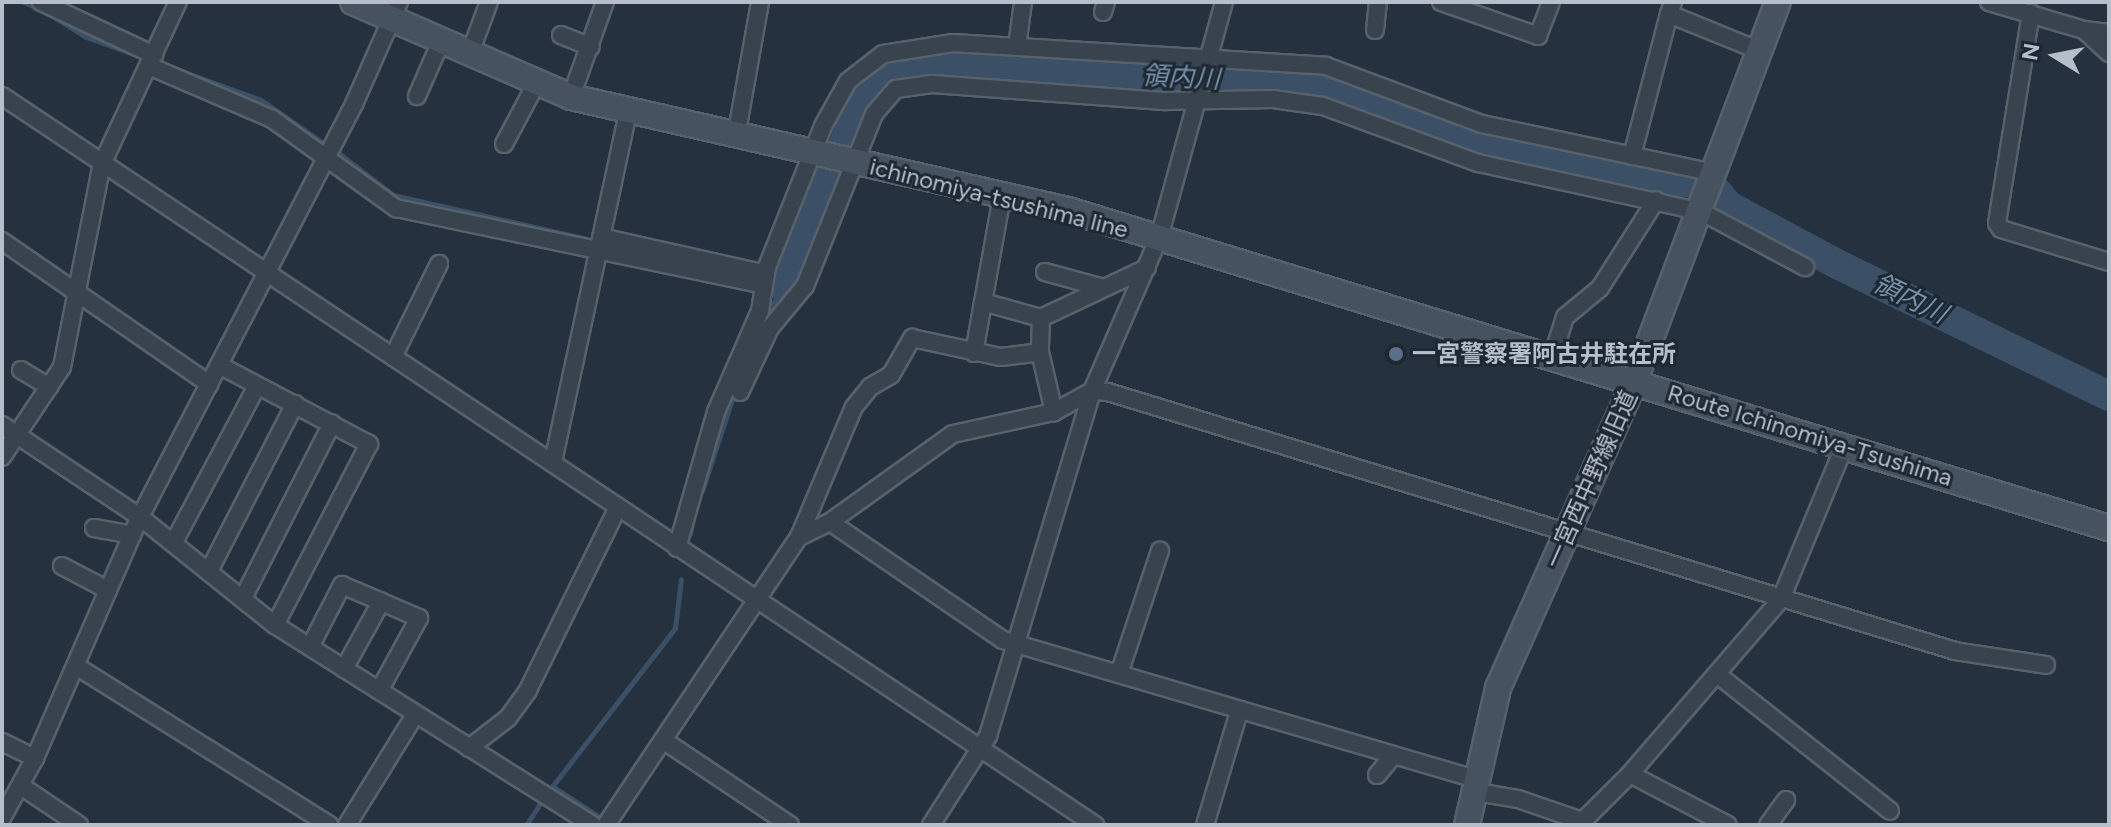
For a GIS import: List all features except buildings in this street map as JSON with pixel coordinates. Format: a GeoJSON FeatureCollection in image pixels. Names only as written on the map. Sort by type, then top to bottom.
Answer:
{"type":"FeatureCollection","features":[{"type":"Feature","properties":{"kind":"main road"},"geometry":{"type":"LineString","coordinates":[[353,2],[396,11],[441,41],[571,97],[628,113],[854,163]]}},
{"type":"Feature","properties":{"kind":"main road","name":"一宮西中野線旧道"},"geometry":{"type":"LineString","coordinates":[[1467,825],[1473,785],[1498,688],[1635,380],[1702,212],[1778,2]]}},
{"type":"Feature","properties":{"kind":"main road","name":"ichinomiya-tsushima line"},"geometry":{"type":"LineString","coordinates":[[854,163],[1002,196],[1159,238]]}},
{"type":"Feature","properties":{"kind":"main road","name":"Route Ichinomiya-Tsushima"},"geometry":{"type":"LineString","coordinates":[[1159,238],[1552,358],[1635,380],[2109,528]]}},
{"type":"Feature","properties":{"kind":"street"},"geometry":{"type":"LineString","coordinates":[[41,2],[244,104],[327,157],[396,208],[599,244],[765,279]]}},
{"type":"Feature","properties":{"kind":"street"},"geometry":{"type":"LineString","coordinates":[[2,457],[62,367],[102,164],[178,2]]}},
{"type":"Feature","properties":{"kind":"street"},"geometry":{"type":"LineString","coordinates":[[470,53],[489,2]]}},
{"type":"Feature","properties":{"kind":"street"},"geometry":{"type":"LineString","coordinates":[[571,97],[605,2]]}},
{"type":"Feature","properties":{"kind":"street"},"geometry":{"type":"LineString","coordinates":[[736,137],[760,2]]}},
{"type":"Feature","properties":{"kind":"street"},"geometry":{"type":"LineString","coordinates":[[1017,47],[1023,2]]}},
{"type":"Feature","properties":{"kind":"street"},"geometry":{"type":"LineString","coordinates":[[931,825],[982,749],[1018,644],[1092,391],[1159,238],[1224,2]]}},
{"type":"Feature","properties":{"kind":"street"},"geometry":{"type":"LineString","coordinates":[[1375,30],[1378,2]]}},
{"type":"Feature","properties":{"kind":"street"},"geometry":{"type":"LineString","coordinates":[[1441,2],[1538,36],[1551,2]]}},
{"type":"Feature","properties":{"kind":"street"},"geometry":{"type":"LineString","coordinates":[[1989,2],[2025,9],[2084,30],[2109,33]]}},
{"type":"Feature","properties":{"kind":"street"},"geometry":{"type":"LineString","coordinates":[[1632,156],[1671,8],[1760,51]]}},
{"type":"Feature","properties":{"kind":"street"},"geometry":{"type":"LineString","coordinates":[[2025,9],[1997,223],[2001,229],[2109,262]]}},
{"type":"Feature","properties":{"kind":"street"},"geometry":{"type":"LineString","coordinates":[[2,818],[35,758],[140,517],[264,273],[327,157],[396,11]]}},
{"type":"Feature","properties":{"kind":"street"},"geometry":{"type":"LineString","coordinates":[[2084,30],[2109,53]]}},
{"type":"Feature","properties":{"kind":"street"},"geometry":{"type":"LineString","coordinates":[[561,35],[591,47]]}},
{"type":"Feature","properties":{"kind":"street"},"geometry":{"type":"LineString","coordinates":[[417,96],[441,41]]}},
{"type":"Feature","properties":{"kind":"street"},"geometry":{"type":"LineString","coordinates":[[677,548],[716,412],[760,311],[765,279],[812,153],[835,99],[874,59],[926,44],[1326,66],[1482,124],[1715,173]]}},
{"type":"Feature","properties":{"kind":"street"},"geometry":{"type":"LineString","coordinates":[[504,144],[537,82]]}},
{"type":"Feature","properties":{"kind":"street"},"geometry":{"type":"LineString","coordinates":[[740,392],[770,328],[805,286],[874,114],[896,89],[932,84],[1197,99],[1273,99],[1323,106],[1478,163],[1702,212],[1805,267]]}},
{"type":"Feature","properties":{"kind":"street"},"geometry":{"type":"LineString","coordinates":[[2,96],[1095,825]]}},
{"type":"Feature","properties":{"kind":"street"},"geometry":{"type":"LineString","coordinates":[[553,462],[628,113]]}},
{"type":"Feature","properties":{"kind":"street"},"geometry":{"type":"LineString","coordinates":[[974,353],[1002,196]]}},
{"type":"Feature","properties":{"kind":"street"},"geometry":{"type":"LineString","coordinates":[[1552,358],[1565,317],[1600,288],[1656,200]]}},
{"type":"Feature","properties":{"kind":"street"},"geometry":{"type":"LineString","coordinates":[[2,241],[209,384]]}},
{"type":"Feature","properties":{"kind":"street"},"geometry":{"type":"LineString","coordinates":[[393,357],[439,264]]}},
{"type":"Feature","properties":{"kind":"street"},"geometry":{"type":"LineString","coordinates":[[983,302],[1041,318],[1100,287],[1147,268]]}},
{"type":"Feature","properties":{"kind":"street"},"geometry":{"type":"LineString","coordinates":[[1045,272],[1100,287]]}},
{"type":"Feature","properties":{"kind":"street"},"geometry":{"type":"LineString","coordinates":[[1041,318],[1040,352],[1054,412]]}},
{"type":"Feature","properties":{"kind":"street"},"geometry":{"type":"LineString","coordinates":[[606,825],[799,537],[854,407],[870,387],[891,375],[912,338],[1001,357],[1040,352]]}},
{"type":"Feature","properties":{"kind":"street"},"geometry":{"type":"LineString","coordinates":[[219,365],[369,444],[275,625]]}},
{"type":"Feature","properties":{"kind":"street"},"geometry":{"type":"LineString","coordinates":[[21,370],[49,387]]}},
{"type":"Feature","properties":{"kind":"street"},"geometry":{"type":"LineString","coordinates":[[174,542],[257,386]]}},
{"type":"Feature","properties":{"kind":"street"},"geometry":{"type":"LineString","coordinates":[[799,537],[830,522],[953,434],[1054,412],[1092,391],[1567,531],[1955,651],[2046,665]]}},
{"type":"Feature","properties":{"kind":"street"},"geometry":{"type":"LineString","coordinates":[[209,571],[295,404]]}},
{"type":"Feature","properties":{"kind":"street"},"geometry":{"type":"LineString","coordinates":[[243,598],[332,423]]}},
{"type":"Feature","properties":{"kind":"street"},"geometry":{"type":"LineString","coordinates":[[2,425],[140,517],[275,625],[592,825]]}},
{"type":"Feature","properties":{"kind":"street"},"geometry":{"type":"LineString","coordinates":[[830,522],[1003,640],[1392,757],[1580,823],[1630,774],[1781,599],[1844,447]]}},
{"type":"Feature","properties":{"kind":"street"},"geometry":{"type":"LineString","coordinates":[[469,748],[508,718],[528,690],[618,507]]}},
{"type":"Feature","properties":{"kind":"street"},"geometry":{"type":"LineString","coordinates":[[94,528],[132,535]]}},
{"type":"Feature","properties":{"kind":"street"},"geometry":{"type":"LineString","coordinates":[[1119,674],[1160,551]]}},
{"type":"Feature","properties":{"kind":"street"},"geometry":{"type":"LineString","coordinates":[[62,566],[108,590]]}},
{"type":"Feature","properties":{"kind":"street"},"geometry":{"type":"LineString","coordinates":[[310,647],[342,585],[419,618],[379,691]]}},
{"type":"Feature","properties":{"kind":"street"},"geometry":{"type":"LineString","coordinates":[[344,669],[381,602]]}},
{"type":"Feature","properties":{"kind":"street"},"geometry":{"type":"LineString","coordinates":[[76,666],[329,825]]}},
{"type":"Feature","properties":{"kind":"street"},"geometry":{"type":"LineString","coordinates":[[1718,675],[1890,811]]}},
{"type":"Feature","properties":{"kind":"street"},"geometry":{"type":"LineString","coordinates":[[1205,825],[1239,712]]}},
{"type":"Feature","properties":{"kind":"street"},"geometry":{"type":"LineString","coordinates":[[347,825],[415,715]]}},
{"type":"Feature","properties":{"kind":"street"},"geometry":{"type":"LineString","coordinates":[[663,740],[790,825]]}},
{"type":"Feature","properties":{"kind":"street"},"geometry":{"type":"LineString","coordinates":[[2,742],[35,758]]}},
{"type":"Feature","properties":{"kind":"street"},"geometry":{"type":"LineString","coordinates":[[1377,775],[1392,757]]}},
{"type":"Feature","properties":{"kind":"street"},"geometry":{"type":"LineString","coordinates":[[1630,774],[1723,824]]}},
{"type":"Feature","properties":{"kind":"street"},"geometry":{"type":"LineString","coordinates":[[21,786],[79,825]]}},
{"type":"Feature","properties":{"kind":"street"},"geometry":{"type":"LineString","coordinates":[[1768,825],[1786,800]]}},
{"type":"Feature","properties":{"kind":"waterway"},"geometry":{"type":"LineString","coordinates":[[23,2],[40,9]]}},
{"type":"Feature","properties":{"kind":"waterway"},"geometry":{"type":"LineString","coordinates":[[49,14],[86,37],[134,54]]}},
{"type":"Feature","properties":{"kind":"waterway","name":"領内川"},"geometry":{"type":"LineString","coordinates":[[782,285],[865,96],[885,78],[910,66],[937,63],[1325,86],[1465,142],[1634,178],[1699,183]]}},
{"type":"Feature","properties":{"kind":"waterway"},"geometry":{"type":"LineString","coordinates":[[173,68],[261,100],[323,143]]}},
{"type":"Feature","properties":{"kind":"waterway"},"geometry":{"type":"LineString","coordinates":[[336,151],[393,195],[593,240]]}},
{"type":"Feature","properties":{"kind":"waterway","name":"領内川"},"geometry":{"type":"LineString","coordinates":[[1718,193],[1729,206],[1837,264],[2109,396]]}},
{"type":"Feature","properties":{"kind":"waterway"},"geometry":{"type":"LineString","coordinates":[[763,326],[782,285],[770,281]]}},
{"type":"Feature","properties":{"kind":"waterway"},"geometry":{"type":"LineString","coordinates":[[702,491],[735,390]]}},
{"type":"Feature","properties":{"kind":"waterway"},"geometry":{"type":"LineString","coordinates":[[690,534],[693,519]]}},
{"type":"Feature","properties":{"kind":"waterway"},"geometry":{"type":"LineString","coordinates":[[551,788],[675,628],[681,579]]}},
{"type":"Feature","properties":{"kind":"waterway"},"geometry":{"type":"LineString","coordinates":[[552,786],[604,820]]}},
{"type":"Feature","properties":{"kind":"waterway"},"geometry":{"type":"LineString","coordinates":[[526,825],[542,800]]}},
{"type":"Feature","properties":{"kind":"place","name":"一宮警察署阿古井駐在所"},"geometry":{"type":"Point","coordinates":[1396,354]}}]}
